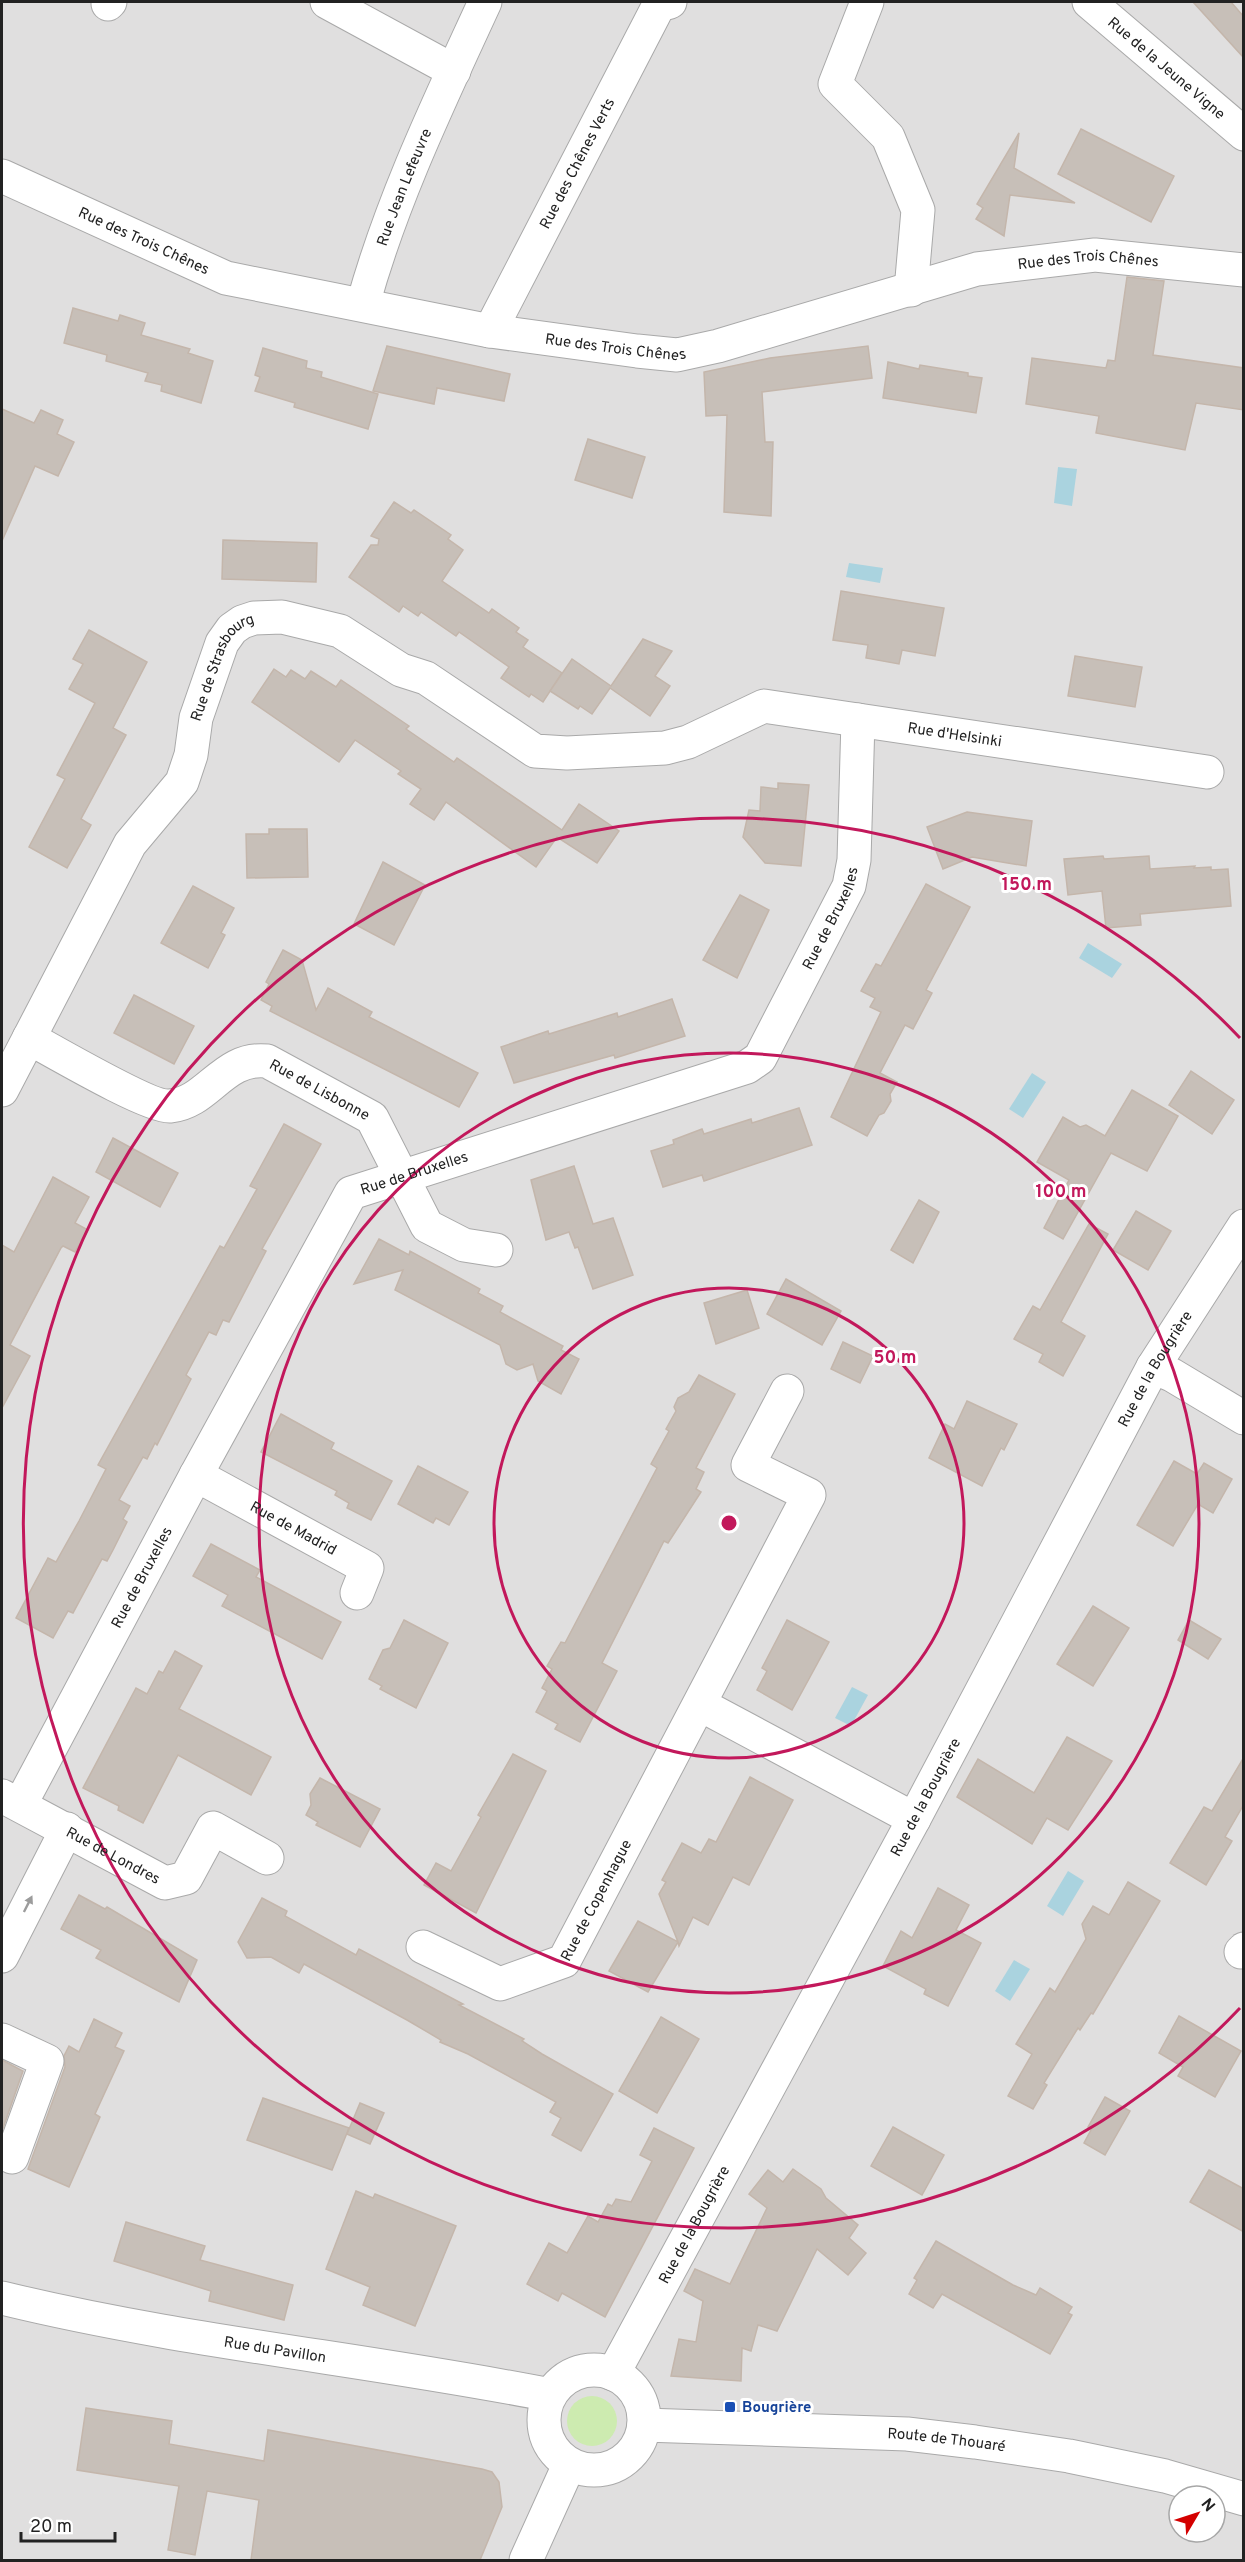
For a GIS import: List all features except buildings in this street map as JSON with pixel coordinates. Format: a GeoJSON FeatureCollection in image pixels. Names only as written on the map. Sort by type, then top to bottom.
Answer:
{"type":"FeatureCollection","features":[{"type":"Feature","properties":{"kind":"street"},"geometry":{"type":"LineString","coordinates":[[327,2],[453,71]]}},
{"type":"Feature","properties":{"kind":"street","name":"Rue Jean Lefeuvre"},"geometry":{"type":"LineString","coordinates":[[363,304],[375,262],[453,71],[485,2]]}},
{"type":"Feature","properties":{"kind":"street","name":"Rue des Chênes Verts"},"geometry":{"type":"LineString","coordinates":[[490,331],[659,5],[670,2]]}},
{"type":"Feature","properties":{"kind":"street"},"geometry":{"type":"LineString","coordinates":[[867,2],[835,84],[888,137],[918,210],[911,290]]}},
{"type":"Feature","properties":{"kind":"street","name":"Rue de la Jeune Vigne"},"geometry":{"type":"LineString","coordinates":[[1089,2],[1244,134]]}},
{"type":"Feature","properties":{"kind":"street","name":"Rue des Trois Chênes"},"geometry":{"type":"LineString","coordinates":[[2,176],[226,278],[490,331],[677,355],[718,346],[977,269],[1095,255],[1244,270]]}},
{"type":"Feature","properties":{"kind":"street","name":"Rue de Strasbourg"},"geometry":{"type":"LineString","coordinates":[[2,1090],[18,1039],[130,844],[182,782],[191,755],[196,718],[212,667],[222,643],[242,622],[254,618],[282,616],[340,631],[401,670],[426,678],[535,751],[567,753],[665,748],[708,733]]}},
{"type":"Feature","properties":{"kind":"street","name":"Rue d'Helsinki"},"geometry":{"type":"LineString","coordinates":[[708,733],[764,706],[1207,772]]}},
{"type":"Feature","properties":{"kind":"street","name":"Rue de Bruxelles"},"geometry":{"type":"LineString","coordinates":[[11,1800],[196,1475],[351,1193],[747,1067],[760,1058],[849,886],[854,860],[858,720]]}},
{"type":"Feature","properties":{"kind":"street","name":"Rue de Lisbonne"},"geometry":{"type":"LineString","coordinates":[[18,1039],[147,1100],[169,1106],[187,1101],[239,1063],[251,1059],[267,1061],[372,1118],[427,1226],[464,1245],[496,1250]]}},
{"type":"Feature","properties":{"kind":"street","name":"Rue de la Bougrière"},"geometry":{"type":"LineString","coordinates":[[613,2374],[914,1819],[1153,1367],[1244,1226]]}},
{"type":"Feature","properties":{"kind":"street"},"geometry":{"type":"LineString","coordinates":[[1153,1367],[1172,1375],[1244,1418]]}},
{"type":"Feature","properties":{"kind":"street","name":"Rue de Copenhague"},"geometry":{"type":"LineString","coordinates":[[423,1947],[500,1984],[564,1961],[701,1705],[809,1496],[748,1464],[787,1391]]}},
{"type":"Feature","properties":{"kind":"street","name":"Rue de Madrid"},"geometry":{"type":"LineString","coordinates":[[196,1475],[367,1568],[357,1593]]}},
{"type":"Feature","properties":{"kind":"street"},"geometry":{"type":"LineString","coordinates":[[701,1705],[914,1819]]}},
{"type":"Feature","properties":{"kind":"street","name":"Rue de Londres"},"geometry":{"type":"LineString","coordinates":[[11,1800],[165,1883],[186,1878],[213,1828],[267,1858]]}},
{"type":"Feature","properties":{"kind":"street"},"geometry":{"type":"LineString","coordinates":[[2,1956],[67,1829]]}},
{"type":"Feature","properties":{"kind":"street"},"geometry":{"type":"LineString","coordinates":[[2,2040],[47,2061],[12,2157]]}},
{"type":"Feature","properties":{"kind":"street","name":"Rue du Pavillon"},"geometry":{"type":"LineString","coordinates":[[2,2298],[211,2341],[467,2379],[550,2395]]}},
{"type":"Feature","properties":{"kind":"street"},"geometry":{"type":"LineString","coordinates":[[599,2370],[613,2374],[627,2382],[637,2394],[643,2409],[644,2425],[641,2439],[624,2461],[597,2471],[569,2465],[552,2448],[543,2426],[544,2410],[550,2395],[559,2384],[578,2373],[599,2370]]}},
{"type":"Feature","properties":{"kind":"street","name":"Route de Thouaré"},"geometry":{"type":"LineString","coordinates":[[644,2425],[908,2434],[941,2438],[1069,2456],[1165,2476],[1244,2499]]}},
{"type":"Feature","properties":{"kind":"street"},"geometry":{"type":"LineString","coordinates":[[526,2560],[569,2465]]}},
{"type":"Feature","properties":{"kind":"shaded area"},"geometry":{"type":"Polygon","coordinates":[[[2,2],[1243,2],[1243,2560],[2,2560],[2,2]]]}},
{"type":"Feature","properties":{"kind":"green space"},"geometry":{"type":"Polygon","coordinates":[[[592,2396],[601,2398],[612,2407],[617,2421],[615,2430],[606,2441],[592,2446],[583,2444],[572,2435],[567,2421],[569,2412],[578,2401],[592,2396]]]}},
{"type":"Feature","properties":{"kind":"water"},"geometry":{"type":"Polygon","coordinates":[[[1058,467],[1077,469],[1072,506],[1054,503],[1058,467]]]}},
{"type":"Feature","properties":{"kind":"water"},"geometry":{"type":"Polygon","coordinates":[[[849,563],[883,568],[880,583],[846,577],[849,563]]]}},
{"type":"Feature","properties":{"kind":"water"},"geometry":{"type":"Polygon","coordinates":[[[1088,943],[1122,964],[1112,978],[1079,958],[1088,943]]]}},
{"type":"Feature","properties":{"kind":"water"},"geometry":{"type":"Polygon","coordinates":[[[1032,1073],[1046,1082],[1023,1118],[1009,1109],[1032,1073]]]}},
{"type":"Feature","properties":{"kind":"water"},"geometry":{"type":"Polygon","coordinates":[[[852,1687],[868,1695],[851,1726],[835,1718],[852,1687]]]}},
{"type":"Feature","properties":{"kind":"water"},"geometry":{"type":"Polygon","coordinates":[[[1068,1871],[1084,1881],[1063,1916],[1047,1906],[1068,1871]]]}},
{"type":"Feature","properties":{"kind":"water"},"geometry":{"type":"Polygon","coordinates":[[[1014,1960],[1030,1969],[1010,2001],[995,1991],[1014,1960]]]}},
{"type":"Feature","properties":{"kind":"place","name":"Bougrière"},"geometry":{"type":"Point","coordinates":[730,2407]}}]}
